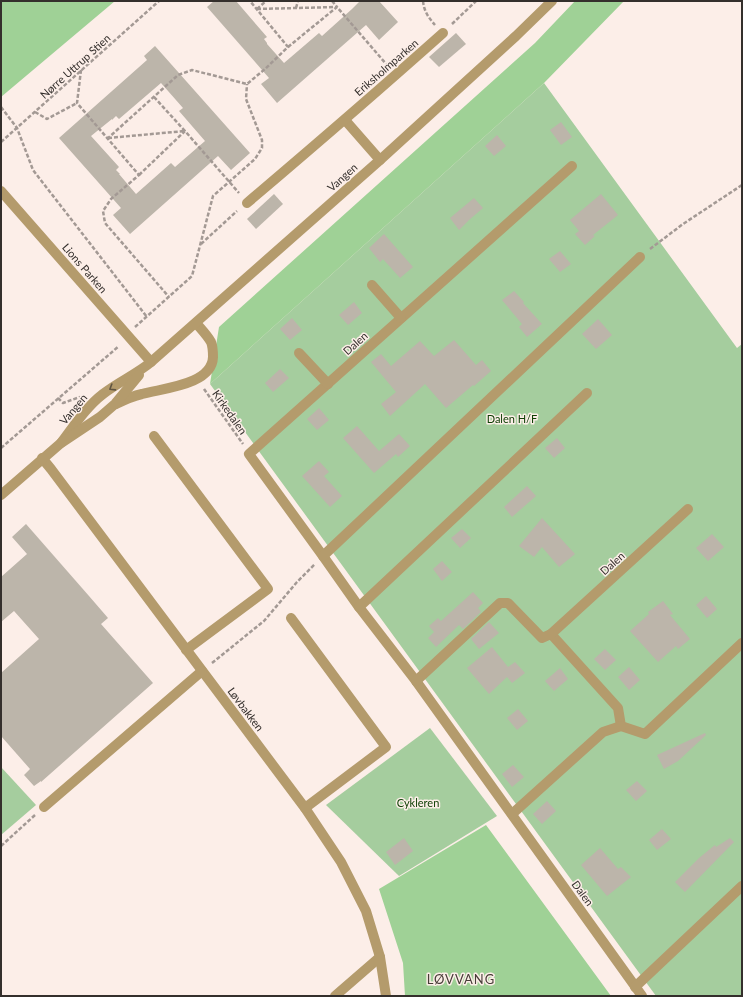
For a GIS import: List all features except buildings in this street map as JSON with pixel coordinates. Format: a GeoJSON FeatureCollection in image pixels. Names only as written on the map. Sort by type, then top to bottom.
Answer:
{"type":"FeatureCollection","features":[{"type":"Feature","properties":{"kind":"street","name":"Vangen"},"geometry":{"type":"LineString","coordinates":[[61,442],[91,404],[103,394],[148,364],[196,323],[380,160],[516,36],[552,1]]}},
{"type":"Feature","properties":{"kind":"street","name":"Eriksholmparken"},"geometry":{"type":"LineString","coordinates":[[247,203],[345,120],[443,33]]}},
{"type":"Feature","properties":{"kind":"street"},"geometry":{"type":"LineString","coordinates":[[345,120],[380,160]]}},
{"type":"Feature","properties":{"kind":"street","name":"Dalen"},"geometry":{"type":"LineString","coordinates":[[572,166],[249,454],[359,607],[416,681],[642,996]]}},
{"type":"Feature","properties":{"kind":"street","name":"Lions Parken"},"geometry":{"type":"LineString","coordinates":[[1,191],[148,364]]}},
{"type":"Feature","properties":{"kind":"street"},"geometry":{"type":"LineString","coordinates":[[323,556],[640,257]]}},
{"type":"Feature","properties":{"kind":"street"},"geometry":{"type":"LineString","coordinates":[[372,285],[401,318]]}},
{"type":"Feature","properties":{"kind":"street"},"geometry":{"type":"LineString","coordinates":[[115,404],[140,394],[181,385],[197,379],[207,372],[213,363],[211,342],[196,323]]}},
{"type":"Feature","properties":{"kind":"street"},"geometry":{"type":"LineString","coordinates":[[299,353],[328,384]]}},
{"type":"Feature","properties":{"kind":"street","name":"Vangen"},"geometry":{"type":"LineString","coordinates":[[1,495],[61,442],[100,417],[115,404],[148,364]]}},
{"type":"Feature","properties":{"kind":"street"},"geometry":{"type":"LineString","coordinates":[[359,607],[587,393]]}},
{"type":"Feature","properties":{"kind":"street"},"geometry":{"type":"LineString","coordinates":[[154,436],[268,589],[186,650]]}},
{"type":"Feature","properties":{"kind":"street","name":"Løvbakken"},"geometry":{"type":"LineString","coordinates":[[42,458],[304,808],[341,862],[366,911],[380,957],[386,996]]}},
{"type":"Feature","properties":{"kind":"street","name":"Dalen"},"geometry":{"type":"LineString","coordinates":[[552,634],[688,509]]}},
{"type":"Feature","properties":{"kind":"street"},"geometry":{"type":"LineString","coordinates":[[416,681],[500,603],[508,603],[542,638],[552,634],[618,708],[621,726]]}},
{"type":"Feature","properties":{"kind":"street"},"geometry":{"type":"LineString","coordinates":[[292,618],[386,747],[304,808]]}},
{"type":"Feature","properties":{"kind":"street"},"geometry":{"type":"LineString","coordinates":[[512,814],[604,732],[621,726],[645,734],[742,643]]}},
{"type":"Feature","properties":{"kind":"street"},"geometry":{"type":"LineString","coordinates":[[44,807],[202,671]]}},
{"type":"Feature","properties":{"kind":"street"},"geometry":{"type":"LineString","coordinates":[[635,987],[742,886]]}},
{"type":"Feature","properties":{"kind":"street"},"geometry":{"type":"LineString","coordinates":[[339,994],[380,957]]}},
{"type":"Feature","properties":{"kind":"path","name":"Nørre Uttrup Stien"},"geometry":{"type":"LineString","coordinates":[[1,142],[159,1]]}},
{"type":"Feature","properties":{"kind":"path"},"geometry":{"type":"LineString","coordinates":[[250,1],[288,47]]}},
{"type":"Feature","properties":{"kind":"path"},"geometry":{"type":"LineString","coordinates":[[257,9],[266,1]]}},
{"type":"Feature","properties":{"kind":"path"},"geometry":{"type":"LineString","coordinates":[[296,8],[298,1]]}},
{"type":"Feature","properties":{"kind":"path"},"geometry":{"type":"LineString","coordinates":[[332,1],[393,77]]}},
{"type":"Feature","properties":{"kind":"path"},"geometry":{"type":"LineString","coordinates":[[423,1],[428,18],[443,33],[476,1]]}},
{"type":"Feature","properties":{"kind":"path"},"geometry":{"type":"LineString","coordinates":[[257,9],[337,7]]}},
{"type":"Feature","properties":{"kind":"path"},"geometry":{"type":"LineString","coordinates":[[1,448],[126,339],[133,328],[192,276],[213,196],[255,159],[262,148],[262,140],[246,99],[248,84],[288,47],[337,7]]}},
{"type":"Feature","properties":{"kind":"path"},"geometry":{"type":"LineString","coordinates":[[81,70],[77,103],[139,175]]}},
{"type":"Feature","properties":{"kind":"path"},"geometry":{"type":"LineString","coordinates":[[107,138],[178,75],[192,70],[248,84]]}},
{"type":"Feature","properties":{"kind":"path"},"geometry":{"type":"LineString","coordinates":[[154,97],[247,203],[200,245]]}},
{"type":"Feature","properties":{"kind":"path"},"geometry":{"type":"LineString","coordinates":[[35,112],[48,118],[77,103]]}},
{"type":"Feature","properties":{"kind":"path"},"geometry":{"type":"LineString","coordinates":[[1,107],[17,128],[33,170],[147,317]]}},
{"type":"Feature","properties":{"kind":"path"},"geometry":{"type":"LineString","coordinates":[[107,138],[185,131]]}},
{"type":"Feature","properties":{"kind":"path"},"geometry":{"type":"LineString","coordinates":[[169,297],[105,223],[103,211],[111,199],[139,175],[185,131]]}},
{"type":"Feature","properties":{"kind":"path"},"geometry":{"type":"LineString","coordinates":[[640,257],[683,224],[742,184]]}},
{"type":"Feature","properties":{"kind":"path","name":"Kirkedalen"},"geometry":{"type":"LineString","coordinates":[[197,379],[249,454]]}},
{"type":"Feature","properties":{"kind":"path"},"geometry":{"type":"LineString","coordinates":[[58,398],[63,403],[84,395]]}},
{"type":"Feature","properties":{"kind":"path"},"geometry":{"type":"LineString","coordinates":[[202,671],[264,621],[297,582],[323,556]]}},
{"type":"Feature","properties":{"kind":"path"},"geometry":{"type":"LineString","coordinates":[[1,846],[44,807]]}},
{"type":"Feature","properties":{"kind":"green space"},"geometry":{"type":"Polygon","coordinates":[[[1,1],[115,1],[1,97],[1,1]]]}},
{"type":"Feature","properties":{"kind":"green space"},"geometry":{"type":"Polygon","coordinates":[[[575,1],[624,1],[544,83],[210,384],[219,327],[535,43],[575,1]]]}},
{"type":"Feature","properties":{"kind":"green space","name":"Dalen H/F"},"geometry":{"type":"Polygon","coordinates":[[[544,83],[737,348],[742,344],[742,996],[656,996],[210,384],[544,83]]]}},
{"type":"Feature","properties":{"kind":"green space","name":"Cykleren"},"geometry":{"type":"Polygon","coordinates":[[[430,728],[497,816],[399,876],[326,805],[430,728]]]}},
{"type":"Feature","properties":{"kind":"green space"},"geometry":{"type":"Polygon","coordinates":[[[1,767],[36,805],[1,835],[1,767]]]}},
{"type":"Feature","properties":{"kind":"green space"},"geometry":{"type":"Polygon","coordinates":[[[486,825],[611,996],[405,996],[403,963],[379,889],[486,825]]]}},
{"type":"Feature","properties":{"kind":"district","name":"LØVVANG"},"geometry":{"type":"Point","coordinates":[461,979]}}]}
